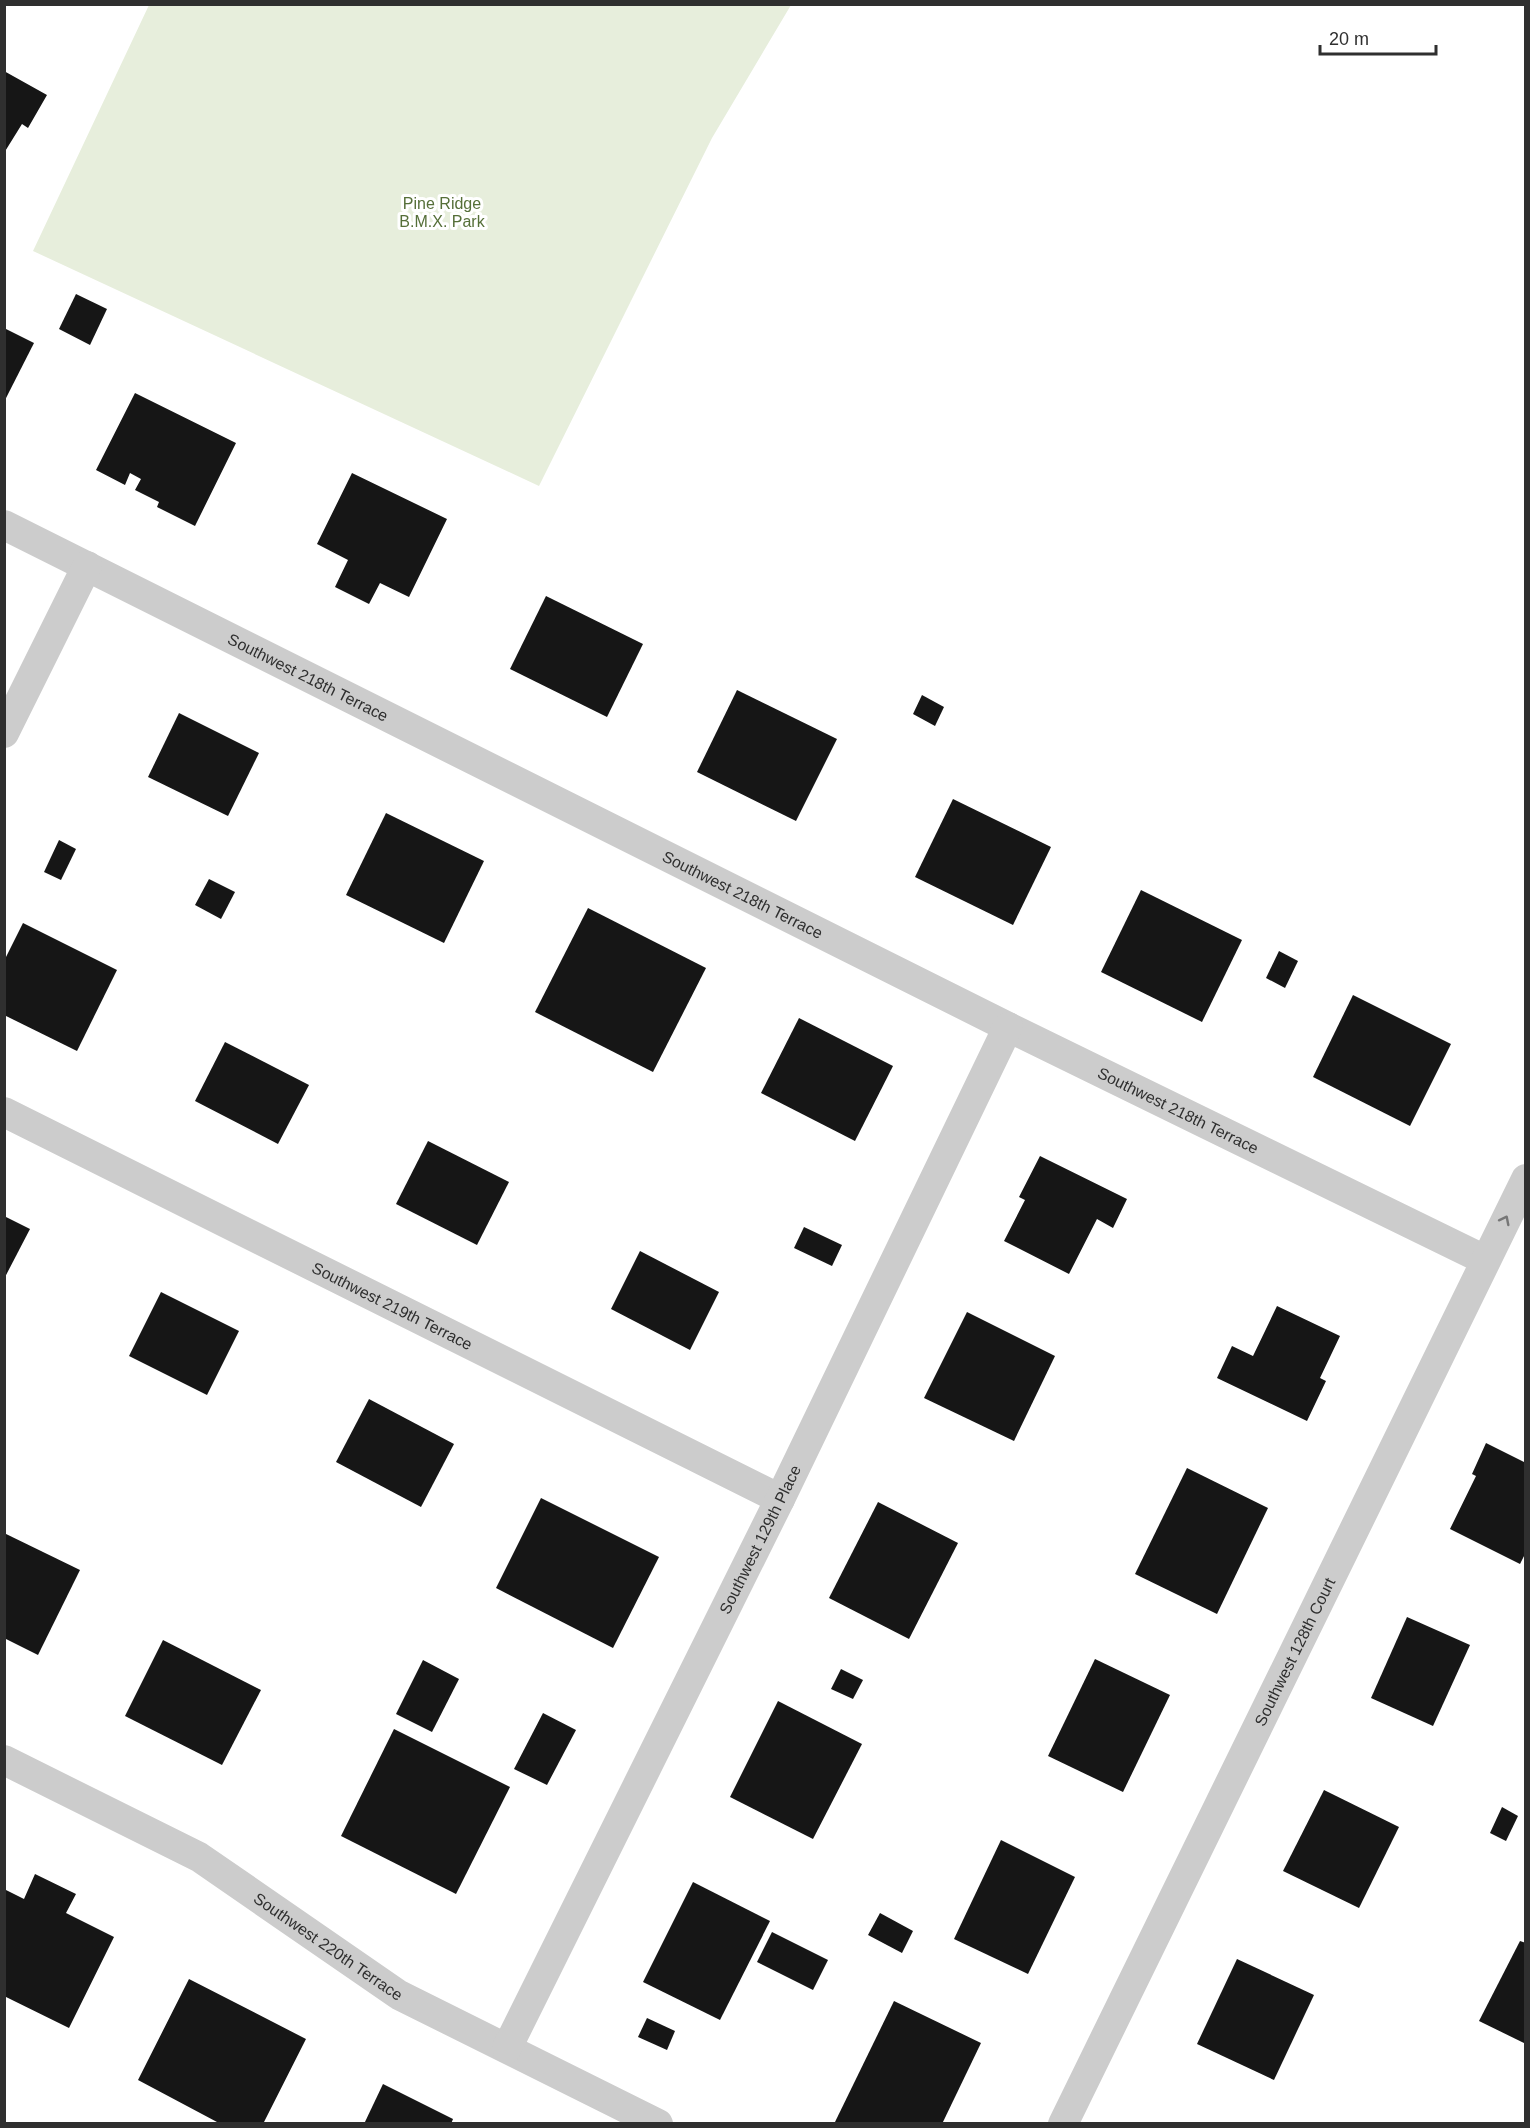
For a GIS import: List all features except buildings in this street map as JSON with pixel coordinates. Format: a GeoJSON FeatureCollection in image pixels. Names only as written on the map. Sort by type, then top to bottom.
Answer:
{"type":"FeatureCollection","features":[{"type":"Feature","properties":{"kind":"street","name":"Southwest 218th Terrace"},"geometry":{"type":"LineString","coordinates":[[4,525],[1008,1027],[1485,1260]]}},
{"type":"Feature","properties":{"kind":"street"},"geometry":{"type":"LineString","coordinates":[[4,733],[87,566]]}},
{"type":"Feature","properties":{"kind":"street","name":"Southwest 129th Place"},"geometry":{"type":"LineString","coordinates":[[507,2048],[780,1500],[1008,1027]]}},
{"type":"Feature","properties":{"kind":"street","name":"Southwest 219th Terrace"},"geometry":{"type":"LineString","coordinates":[[4,1112],[780,1500]]}},
{"type":"Feature","properties":{"kind":"street","name":"Southwest 128th Court"},"geometry":{"type":"LineString","coordinates":[[1063,2124],[1526,1179]]}},
{"type":"Feature","properties":{"kind":"street","name":"Southwest 220th Terrace"},"geometry":{"type":"LineString","coordinates":[[4,1760],[199,1857],[399,1995],[658,2124]]}},
{"type":"Feature","properties":{"kind":"green space","name":"Pine Ridge B.M.X. Park"},"geometry":{"type":"Polygon","coordinates":[[[149,4],[791,5],[712,138],[539,486],[33,251],[149,4]]]}}]}
